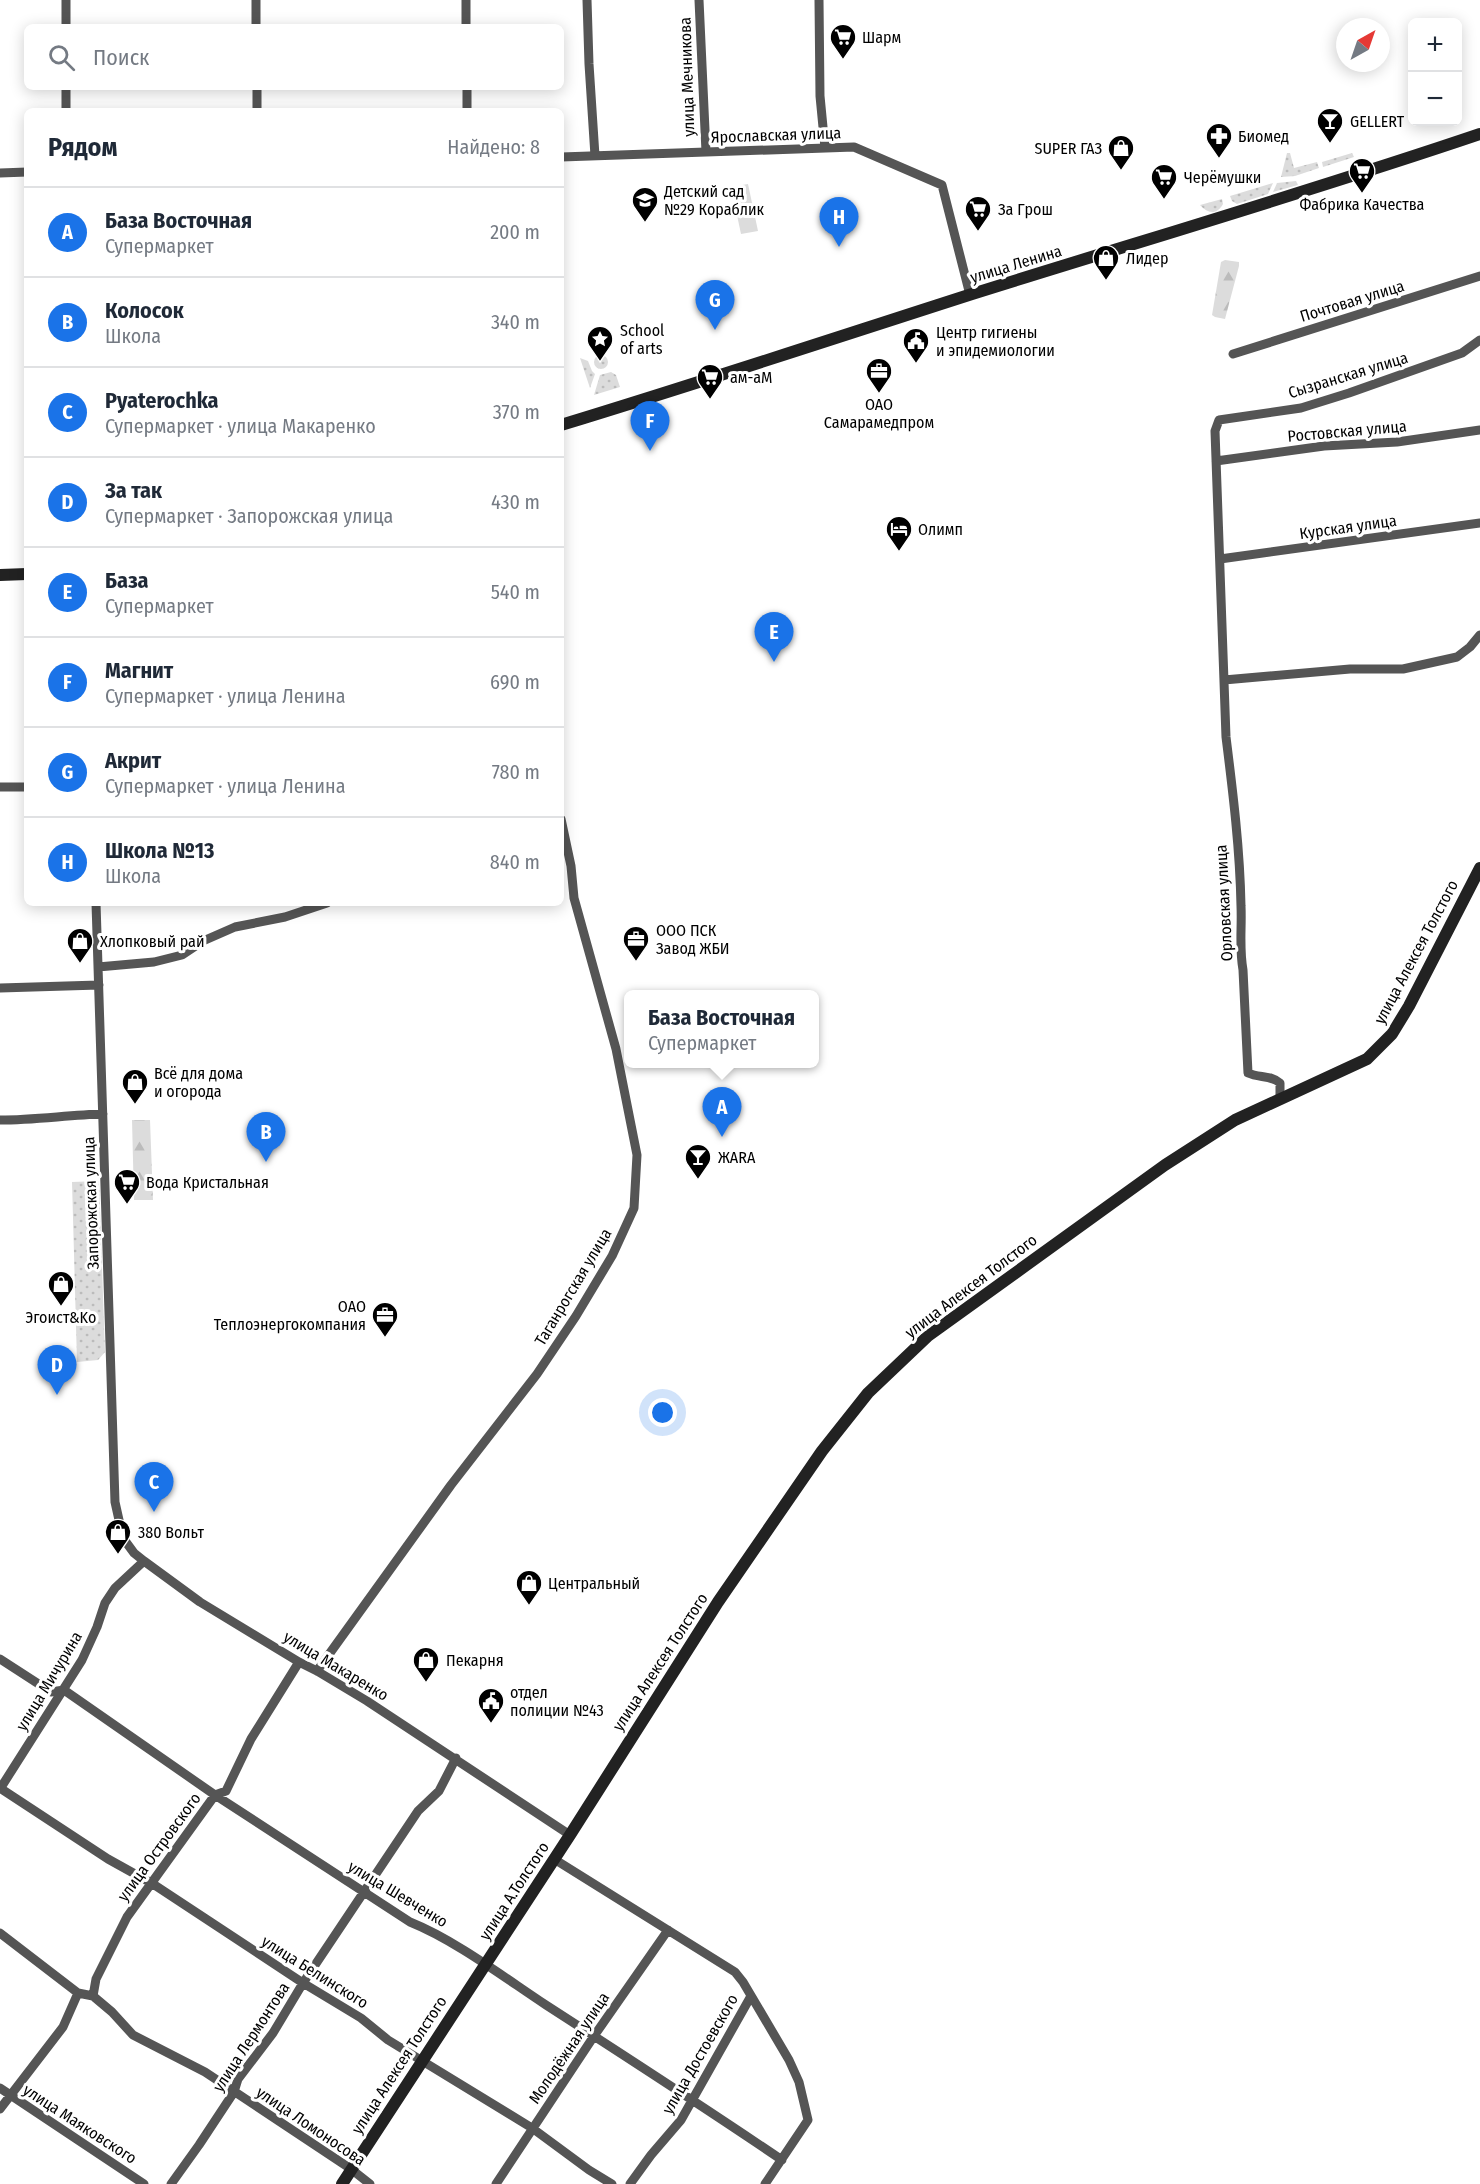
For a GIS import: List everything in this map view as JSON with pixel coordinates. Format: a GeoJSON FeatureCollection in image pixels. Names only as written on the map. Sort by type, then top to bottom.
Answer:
{"type":"FeatureCollection","features":[{"type":"Feature","properties":{"kind":"street"},"geometry":{"type":"LineString","coordinates":[[66,0],[66,24]]}},
{"type":"Feature","properties":{"kind":"street"},"geometry":{"type":"LineString","coordinates":[[256,0],[256,24]]}},
{"type":"Feature","properties":{"kind":"street"},"geometry":{"type":"LineString","coordinates":[[466,0],[466,24]]}},
{"type":"Feature","properties":{"kind":"street"},"geometry":{"type":"LineString","coordinates":[[587,0],[595,156]]}},
{"type":"Feature","properties":{"kind":"street","name":"улица Мечникова"},"geometry":{"type":"LineString","coordinates":[[699,0],[706,152]]}},
{"type":"Feature","properties":{"kind":"street"},"geometry":{"type":"LineString","coordinates":[[819,0],[820,96],[825,148]]}},
{"type":"Feature","properties":{"kind":"street"},"geometry":{"type":"LineString","coordinates":[[66,90],[66,108]]}},
{"type":"Feature","properties":{"kind":"street"},"geometry":{"type":"LineString","coordinates":[[257,90],[257,108]]}},
{"type":"Feature","properties":{"kind":"street"},"geometry":{"type":"LineString","coordinates":[[467,90],[467,108]]}},
{"type":"Feature","properties":{"kind":"street","name":"улица Ленина"},"geometry":{"type":"LineString","coordinates":[[564,424],[970,295],[1203,224],[1480,134]]}},
{"type":"Feature","properties":{"kind":"street","name":"Ярославская улица"},"geometry":{"type":"LineString","coordinates":[[564,157],[854,147],[942,185],[970,295]]}},
{"type":"Feature","properties":{"kind":"street"},"geometry":{"type":"LineString","coordinates":[[0,173],[24,172]]}},
{"type":"Feature","properties":{"kind":"street","name":"Почтовая улица"},"geometry":{"type":"LineString","coordinates":[[1233,354],[1480,276]]}},
{"type":"Feature","properties":{"kind":"street","name":"Сызранская улица"},"geometry":{"type":"LineString","coordinates":[[1219,420],[1301,408],[1462,353],[1480,340]]}},
{"type":"Feature","properties":{"kind":"street","name":"Орловская улица"},"geometry":{"type":"LineString","coordinates":[[1219,420],[1215,432],[1226,737],[1232,782],[1241,906],[1240,954],[1243,970],[1248,1073],[1274,1078],[1280,1083],[1280,1099]]}},
{"type":"Feature","properties":{"kind":"street","name":"Ростовская улица"},"geometry":{"type":"LineString","coordinates":[[1216,461],[1324,446],[1397,442],[1480,430]]}},
{"type":"Feature","properties":{"kind":"street","name":"Курская улица"},"geometry":{"type":"LineString","coordinates":[[1220,559],[1480,523]]}},
{"type":"Feature","properties":{"kind":"street"},"geometry":{"type":"LineString","coordinates":[[0,575],[24,574]]}},
{"type":"Feature","properties":{"kind":"street"},"geometry":{"type":"LineString","coordinates":[[1224,680],[1350,669],[1403,669],[1457,657],[1480,635]]}},
{"type":"Feature","properties":{"kind":"street"},"geometry":{"type":"LineString","coordinates":[[0,788],[24,786]]}},
{"type":"Feature","properties":{"kind":"street","name":"Таганрогская улица"},"geometry":{"type":"LineString","coordinates":[[317,1671],[451,1485],[537,1374],[576,1316],[612,1256],[634,1208],[637,1155],[616,1049],[574,898],[571,866],[564,837]]}},
{"type":"Feature","properties":{"kind":"street","name":"улица Алексея Толстого"},"geometry":{"type":"LineString","coordinates":[[570,1835],[702,1627],[787,1499],[868,1394],[928,1336],[1165,1165],[1221,1128],[1367,1059],[1392,1034],[1409,1006],[1480,868]]}},
{"type":"Feature","properties":{"kind":"street","name":"Запорожская улица"},"geometry":{"type":"LineString","coordinates":[[96,906],[115,1502]]}},
{"type":"Feature","properties":{"kind":"street"},"geometry":{"type":"LineString","coordinates":[[98,967],[154,962],[182,955],[203,941],[235,927],[285,917],[318,906]]}},
{"type":"Feature","properties":{"kind":"street"},"geometry":{"type":"LineString","coordinates":[[0,988],[99,985]]}},
{"type":"Feature","properties":{"kind":"street"},"geometry":{"type":"LineString","coordinates":[[0,1120],[38,1120],[69,1115],[103,1114]]}},
{"type":"Feature","properties":{"kind":"street","name":"улица Макаренко"},"geometry":{"type":"LineString","coordinates":[[115,1502],[123,1538],[144,1562],[200,1602],[298,1662],[317,1671],[456,1758],[570,1835]]}},
{"type":"Feature","properties":{"kind":"street","name":"улица Мичурина"},"geometry":{"type":"LineString","coordinates":[[0,1788],[82,1660],[105,1603],[115,1588],[144,1562]]}},
{"type":"Feature","properties":{"kind":"street","name":"улица Шевченко"},"geometry":{"type":"LineString","coordinates":[[0,1659],[51,1692],[64,1690],[215,1795],[410,1922],[485,1965],[782,2160]]}},
{"type":"Feature","properties":{"kind":"street","name":"улица Островского"},"geometry":{"type":"LineString","coordinates":[[93,1996],[96,1979],[127,1917],[215,1795],[226,1791],[251,1739],[298,1662]]}},
{"type":"Feature","properties":{"kind":"street","name":"улица Лермонтова"},"geometry":{"type":"LineString","coordinates":[[171,2184],[234,2092],[238,2079],[273,2033],[303,1983],[418,1810],[439,1791],[456,1758]]}},
{"type":"Feature","properties":{"kind":"street","name":"улица Белинского"},"geometry":{"type":"LineString","coordinates":[[0,1788],[108,1859],[153,1884],[303,1983],[361,2018],[388,2040],[532,2128],[612,2184]]}},
{"type":"Feature","properties":{"kind":"street","name":"улица А.Толстого"},"geometry":{"type":"LineString","coordinates":[[485,1965],[570,1835]]}},
{"type":"Feature","properties":{"kind":"street"},"geometry":{"type":"LineString","coordinates":[[554,1859],[735,1972],[743,1982],[789,2060],[799,2082],[808,2120],[765,2184]]}},
{"type":"Feature","properties":{"kind":"street","name":"Молодёжная улица"},"geometry":{"type":"LineString","coordinates":[[496,2184],[594,2036],[668,1930]]}},
{"type":"Feature","properties":{"kind":"street"},"geometry":{"type":"LineString","coordinates":[[0,1933],[78,1994],[93,1996]]}},
{"type":"Feature","properties":{"kind":"street","name":"улица Алексея Толстого"},"geometry":{"type":"LineString","coordinates":[[342,2184],[485,1965]]}},
{"type":"Feature","properties":{"kind":"street"},"geometry":{"type":"LineString","coordinates":[[0,2109],[63,2027],[78,1994]]}},
{"type":"Feature","properties":{"kind":"street","name":"улица Ломоносова"},"geometry":{"type":"LineString","coordinates":[[93,1996],[112,2012],[133,2035],[205,2072],[370,2184]]}},
{"type":"Feature","properties":{"kind":"street","name":"улица Достоевского"},"geometry":{"type":"LineString","coordinates":[[630,2184],[681,2120],[751,1996]]}},
{"type":"Feature","properties":{"kind":"street","name":"улица Маяковского"},"geometry":{"type":"LineString","coordinates":[[0,2088],[144,2184]]}},
{"type":"Feature","properties":{"kind":"green space"},"geometry":{"type":"Polygon","coordinates":[[[1287,153],[1290,153],[1294,168],[1317,162],[1319,168],[1295,176],[1281,177],[1287,153]]]}},
{"type":"Feature","properties":{"kind":"green space"},"geometry":{"type":"Polygon","coordinates":[[[1352,153],[1354,157],[1323,167],[1322,162],[1352,153]]]}},
{"type":"Feature","properties":{"kind":"green space"},"geometry":{"type":"Polygon","coordinates":[[[1296,181],[1298,185],[1273,192],[1277,183],[1296,181]]]}},
{"type":"Feature","properties":{"kind":"green space"},"geometry":{"type":"Polygon","coordinates":[[[1273,183],[1268,194],[1237,204],[1230,196],[1273,183]]]}},
{"type":"Feature","properties":{"kind":"green space"},"geometry":{"type":"Polygon","coordinates":[[[748,184],[758,231],[741,234],[731,187],[748,184]]]}},
{"type":"Feature","properties":{"kind":"green space"},"geometry":{"type":"Polygon","coordinates":[[[1222,199],[1221,208],[1215,212],[1209,212],[1200,205],[1222,199]]]}},
{"type":"Feature","properties":{"kind":"green space"},"geometry":{"type":"Polygon","coordinates":[[[1225,260],[1239,262],[1239,266],[1225,319],[1212,315],[1221,262],[1225,260]]]}},
{"type":"Feature","properties":{"kind":"green space"},"geometry":{"type":"Polygon","coordinates":[[[601,355],[606,357],[608,362],[606,367],[601,369],[596,367],[594,362],[596,357],[601,355]]]}},
{"type":"Feature","properties":{"kind":"green space"},"geometry":{"type":"Polygon","coordinates":[[[580,358],[588,361],[595,374],[590,388],[580,358]]]}},
{"type":"Feature","properties":{"kind":"green space"},"geometry":{"type":"Polygon","coordinates":[[[611,372],[616,375],[620,387],[594,395],[600,375],[611,372]]]}},
{"type":"Feature","properties":{"kind":"green space"},"geometry":{"type":"Polygon","coordinates":[[[132,1120],[150,1120],[153,1200],[134,1200],[132,1120]]]}},
{"type":"Feature","properties":{"kind":"green space"},"geometry":{"type":"Polygon","coordinates":[[[99,1181],[105,1352],[98,1360],[77,1362],[72,1182],[99,1181]]]}},
{"type":"Feature","properties":{"kind":"place","name":"Шарм"},"geometry":{"type":"Point","coordinates":[843,60]}},
{"type":"Feature","properties":{"kind":"place","name":"GELLERT"},"geometry":{"type":"Point","coordinates":[1330,144]}},
{"type":"Feature","properties":{"kind":"place","name":"Биомед"},"geometry":{"type":"Point","coordinates":[1219,159]}},
{"type":"Feature","properties":{"kind":"place","name":"SUPER ГАЗ"},"geometry":{"type":"Point","coordinates":[1121,171]}},
{"type":"Feature","properties":{"kind":"place","name":"Фабрика Качества"},"geometry":{"type":"Point","coordinates":[1362,194]}},
{"type":"Feature","properties":{"kind":"place","name":"Черёмушки"},"geometry":{"type":"Point","coordinates":[1164,200]}},
{"type":"Feature","properties":{"kind":"place","name":"Детский сад №29 Кораблик"},"geometry":{"type":"Point","coordinates":[645,223]}},
{"type":"Feature","properties":{"kind":"place","name":"За Грош"},"geometry":{"type":"Point","coordinates":[978,232]}},
{"type":"Feature","properties":{"kind":"place","name":"Школа №13"},"geometry":{"type":"Point","coordinates":[839,247]}},
{"type":"Feature","properties":{"kind":"place","name":"Лидер"},"geometry":{"type":"Point","coordinates":[1106,281]}},
{"type":"Feature","properties":{"kind":"place","name":"Акрит"},"geometry":{"type":"Point","coordinates":[715,330]}},
{"type":"Feature","properties":{"kind":"place","name":"School of arts"},"geometry":{"type":"Point","coordinates":[600,362]}},
{"type":"Feature","properties":{"kind":"place","name":"Центр гигиены и эпидемиологии"},"geometry":{"type":"Point","coordinates":[916,364]}},
{"type":"Feature","properties":{"kind":"place","name":"ОАО Самарамедпром"},"geometry":{"type":"Point","coordinates":[879,394]}},
{"type":"Feature","properties":{"kind":"place","name":"ам-аМ"},"geometry":{"type":"Point","coordinates":[710,400]}},
{"type":"Feature","properties":{"kind":"place","name":"Магнит"},"geometry":{"type":"Point","coordinates":[650,451]}},
{"type":"Feature","properties":{"kind":"place","name":"Олимп"},"geometry":{"type":"Point","coordinates":[899,552]}},
{"type":"Feature","properties":{"kind":"place","name":"База"},"geometry":{"type":"Point","coordinates":[774,662]}},
{"type":"Feature","properties":{"kind":"place","name":"ООО ПСК Завод ЖБИ"},"geometry":{"type":"Point","coordinates":[636,962]}},
{"type":"Feature","properties":{"kind":"place","name":"Хлопковый рай"},"geometry":{"type":"Point","coordinates":[80,964]}},
{"type":"Feature","properties":{"kind":"place","name":"Всё для дома и огорода"},"geometry":{"type":"Point","coordinates":[135,1105]}},
{"type":"Feature","properties":{"kind":"place","name":"База Восточная"},"geometry":{"type":"Point","coordinates":[722,1137]}},
{"type":"Feature","properties":{"kind":"place","name":"Колосок"},"geometry":{"type":"Point","coordinates":[266,1162]}},
{"type":"Feature","properties":{"kind":"place","name":"ЖАRА"},"geometry":{"type":"Point","coordinates":[698,1180]}},
{"type":"Feature","properties":{"kind":"place","name":"Вода Кристальная"},"geometry":{"type":"Point","coordinates":[127,1205]}},
{"type":"Feature","properties":{"kind":"place","name":"Эгоист&Kо"},"geometry":{"type":"Point","coordinates":[61,1307]}},
{"type":"Feature","properties":{"kind":"place","name":"ОАО Теплоэнергокомпания"},"geometry":{"type":"Point","coordinates":[385,1338]}},
{"type":"Feature","properties":{"kind":"place","name":"За так"},"geometry":{"type":"Point","coordinates":[57,1395]}},
{"type":"Feature","properties":{"kind":"place","name":"Pyaterochka"},"geometry":{"type":"Point","coordinates":[154,1512]}},
{"type":"Feature","properties":{"kind":"place","name":"380 Вольт"},"geometry":{"type":"Point","coordinates":[118,1555]}},
{"type":"Feature","properties":{"kind":"place","name":"Центральный"},"geometry":{"type":"Point","coordinates":[529,1606]}},
{"type":"Feature","properties":{"kind":"place","name":"Пекарня"},"geometry":{"type":"Point","coordinates":[426,1683]}},
{"type":"Feature","properties":{"kind":"place","name":"отдел полиции №43"},"geometry":{"type":"Point","coordinates":[491,1724]}}]}
